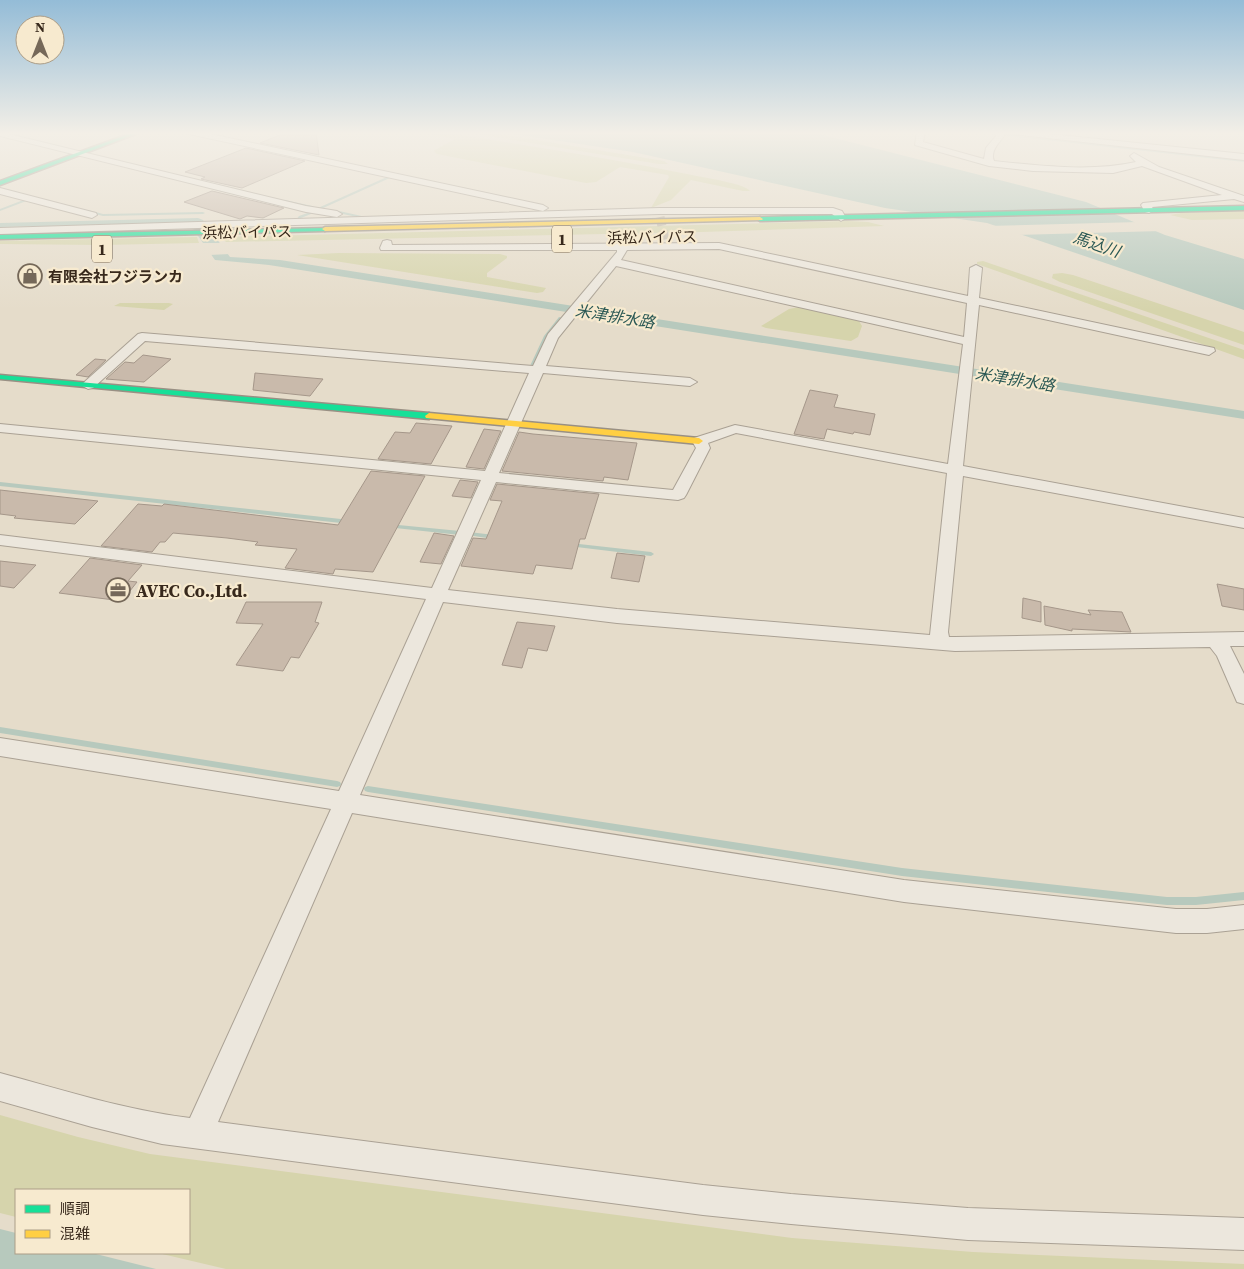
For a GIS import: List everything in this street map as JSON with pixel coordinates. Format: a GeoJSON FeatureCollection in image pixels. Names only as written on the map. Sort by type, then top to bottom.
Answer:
{"type":"FeatureCollection","features":[{"type":"Feature","properties":{"kind":"main road","name":"浜松バイパス"},"geometry":{"type":"LineString","coordinates":[[0,237],[212,229],[841,218],[1244,208]]}},
{"type":"Feature","properties":{"kind":"main road","name":"浜松バイパス"},"geometry":{"type":"LineString","coordinates":[[382,243],[722,235]]}},
{"type":"Feature","properties":{"kind":"main road"},"geometry":{"type":"LineString","coordinates":[[0,245],[65,247]]}},
{"type":"Feature","properties":{"kind":"main road"},"geometry":{"type":"LineString","coordinates":[[0,377],[699,441]]}},
{"type":"Feature","properties":{"kind":"street"},"geometry":{"type":"LineString","coordinates":[[1,191],[92,215]]}},
{"type":"Feature","properties":{"kind":"street"},"geometry":{"type":"LineString","coordinates":[[233,191],[352,218],[351,221]]}},
{"type":"Feature","properties":{"kind":"street"},"geometry":{"type":"LineString","coordinates":[[464,191],[556,211],[557,215]]}},
{"type":"Feature","properties":{"kind":"street"},"geometry":{"type":"LineString","coordinates":[[1225,191],[1242,197]]}},
{"type":"Feature","properties":{"kind":"street"},"geometry":{"type":"LineString","coordinates":[[1149,210],[1146,205],[1242,197]]}},
{"type":"Feature","properties":{"kind":"street"},"geometry":{"type":"LineString","coordinates":[[212,229],[351,221],[557,215],[833,212],[838,213],[841,218]]}},
{"type":"Feature","properties":{"kind":"street"},"geometry":{"type":"LineString","coordinates":[[0,231],[192,230]]}},
{"type":"Feature","properties":{"kind":"street"},"geometry":{"type":"LineString","coordinates":[[382,243],[385,248],[622,246],[666,243],[719,246],[1209,351]]}},
{"type":"Feature","properties":{"kind":"street"},"geometry":{"type":"LineString","coordinates":[[198,1134],[552,337],[622,252],[622,246]]}},
{"type":"Feature","properties":{"kind":"street"},"geometry":{"type":"LineString","coordinates":[[614,262],[970,342]]}},
{"type":"Feature","properties":{"kind":"street"},"geometry":{"type":"LineString","coordinates":[[941,643],[939,632],[968,363],[976,268]]}},
{"type":"Feature","properties":{"kind":"street"},"geometry":{"type":"LineString","coordinates":[[88,385],[142,337],[690,382]]}},
{"type":"Feature","properties":{"kind":"street"},"geometry":{"type":"LineString","coordinates":[[0,428],[678,495],[702,448],[699,441],[735,429],[1244,523]]}},
{"type":"Feature","properties":{"kind":"street"},"geometry":{"type":"LineString","coordinates":[[0,540],[617,616],[941,643],[1244,639]]}},
{"type":"Feature","properties":{"kind":"street"},"geometry":{"type":"LineString","coordinates":[[1216,640],[1226,654],[1244,696]]}},
{"type":"Feature","properties":{"kind":"street"},"geometry":{"type":"LineString","coordinates":[[0,747],[904,891],[1144,919],[1207,921],[1244,917]]}},
{"type":"Feature","properties":{"kind":"street"},"geometry":{"type":"LineString","coordinates":[[0,1087],[126,1121],[198,1134],[684,1198],[791,1210],[968,1224],[1244,1234]]}},
{"type":"Feature","properties":{"kind":"shaded area"},"geometry":{"type":"Polygon","coordinates":[[[661,191],[680,191],[671,200],[651,208],[661,191]]]}},
{"type":"Feature","properties":{"kind":"shaded area"},"geometry":{"type":"Polygon","coordinates":[[[1244,211],[1244,219],[1192,220],[1170,215],[1181,213],[1244,211]]]}},
{"type":"Feature","properties":{"kind":"shaded area"},"geometry":{"type":"Polygon","coordinates":[[[868,222],[884,226],[701,232],[226,242],[221,237],[868,222]]]}},
{"type":"Feature","properties":{"kind":"shaded area"},"geometry":{"type":"Polygon","coordinates":[[[197,237],[199,243],[102,245],[0,244],[0,241],[197,237]]]}},
{"type":"Feature","properties":{"kind":"shaded area"},"geometry":{"type":"Polygon","coordinates":[[[339,253],[500,254],[507,256],[507,258],[487,273],[487,277],[546,288],[543,292],[537,293],[297,255],[339,253]]]}},
{"type":"Feature","properties":{"kind":"shaded area"},"geometry":{"type":"Polygon","coordinates":[[[983,261],[1244,350],[1244,359],[977,264],[977,262],[983,261]]]}},
{"type":"Feature","properties":{"kind":"shaded area"},"geometry":{"type":"Polygon","coordinates":[[[1062,273],[1244,332],[1244,345],[1052,278],[1053,274],[1062,273]]]}},
{"type":"Feature","properties":{"kind":"shaded area"},"geometry":{"type":"Polygon","coordinates":[[[120,303],[173,304],[164,310],[114,306],[120,303]]]}},
{"type":"Feature","properties":{"kind":"shaded area"},"geometry":{"type":"Polygon","coordinates":[[[799,307],[859,321],[862,326],[858,337],[851,341],[761,326],[789,309],[799,307]]]}},
{"type":"Feature","properties":{"kind":"shaded area"},"geometry":{"type":"Polygon","coordinates":[[[0,1115],[78,1137],[150,1154],[792,1238],[973,1252],[1244,1264],[1244,1269],[226,1269],[162,1254],[190,1254],[190,1189],[15,1189],[15,1217],[0,1213],[0,1115]]]}},
{"type":"Feature","properties":{"kind":"water","name":"馬込川"},"geometry":{"type":"Polygon","coordinates":[[[809,191],[1044,191],[1086,202],[1165,235],[1244,259],[1244,310],[987,223],[885,208],[809,191]]]}},
{"type":"Feature","properties":{"kind":"water","name":"米津排水路"},"geometry":{"type":"Polygon","coordinates":[[[198,218],[203,220],[230,257],[280,260],[1244,411],[1244,419],[269,265],[215,260],[189,223],[0,227],[0,223],[198,218]]]}},
{"type":"Feature","properties":{"kind":"water"},"geometry":{"type":"Polygon","coordinates":[[[0,1229],[15,1233],[15,1254],[96,1254],[156,1269],[0,1269],[0,1229]]]}},
{"type":"Feature","properties":{"kind":"pier"},"geometry":{"type":"Polygon","coordinates":[[[1139,222],[1161,231],[1012,235],[985,226],[1139,222]]]}},
{"type":"Feature","properties":{"kind":"pier"},"geometry":{"type":"Polygon","coordinates":[[[201,243],[222,243],[230,254],[209,255],[201,243]]]}},
{"type":"Feature","properties":{"kind":"building"},"geometry":{"type":"Polygon","coordinates":[[[213,191],[284,208],[263,218],[247,216],[240,219],[184,202],[213,191]]]}},
{"type":"Feature","properties":{"kind":"building"},"geometry":{"type":"Polygon","coordinates":[[[143,355],[171,359],[144,382],[106,379],[125,362],[134,363],[143,355]]]}},
{"type":"Feature","properties":{"kind":"building"},"geometry":{"type":"Polygon","coordinates":[[[95,359],[106,360],[88,377],[76,375],[95,359]]]}},
{"type":"Feature","properties":{"kind":"building"},"geometry":{"type":"Polygon","coordinates":[[[255,373],[323,379],[310,396],[253,390],[255,373]]]}},
{"type":"Feature","properties":{"kind":"building"},"geometry":{"type":"Polygon","coordinates":[[[810,390],[838,395],[834,407],[875,414],[870,435],[827,429],[824,439],[794,434],[810,390]]]}},
{"type":"Feature","properties":{"kind":"building"},"geometry":{"type":"Polygon","coordinates":[[[416,423],[452,426],[431,464],[378,459],[395,432],[410,433],[416,423]]]}},
{"type":"Feature","properties":{"kind":"building"},"geometry":{"type":"Polygon","coordinates":[[[484,429],[501,431],[484,469],[466,467],[484,429]]]}},
{"type":"Feature","properties":{"kind":"building"},"geometry":{"type":"Polygon","coordinates":[[[519,432],[637,443],[628,480],[604,477],[603,481],[502,471],[519,432]]]}},
{"type":"Feature","properties":{"kind":"building"},"geometry":{"type":"Polygon","coordinates":[[[371,471],[425,476],[373,572],[335,569],[333,574],[285,568],[297,549],[255,545],[258,542],[227,538],[173,533],[165,542],[160,542],[152,552],[101,546],[138,504],[162,506],[164,504],[338,525],[371,471]]]}},
{"type":"Feature","properties":{"kind":"building"},"geometry":{"type":"Polygon","coordinates":[[[460,480],[478,482],[471,498],[452,496],[460,480]]]}},
{"type":"Feature","properties":{"kind":"building"},"geometry":{"type":"Polygon","coordinates":[[[497,484],[599,494],[585,539],[580,539],[572,569],[536,565],[533,574],[461,566],[473,538],[486,539],[502,501],[490,500],[497,484]]]}},
{"type":"Feature","properties":{"kind":"building"},"geometry":{"type":"Polygon","coordinates":[[[0,490],[98,501],[75,524],[14,518],[16,516],[0,514],[0,490]]]}},
{"type":"Feature","properties":{"kind":"building"},"geometry":{"type":"Polygon","coordinates":[[[434,533],[454,536],[441,564],[420,562],[434,533]]]}},
{"type":"Feature","properties":{"kind":"building"},"geometry":{"type":"Polygon","coordinates":[[[617,553],[645,556],[639,582],[611,578],[617,553]]]}},
{"type":"Feature","properties":{"kind":"building"},"geometry":{"type":"Polygon","coordinates":[[[90,558],[142,565],[128,581],[137,582],[122,601],[59,593],[90,558]]]}},
{"type":"Feature","properties":{"kind":"building"},"geometry":{"type":"Polygon","coordinates":[[[0,561],[36,565],[14,588],[0,586],[0,561]]]}},
{"type":"Feature","properties":{"kind":"building"},"geometry":{"type":"Polygon","coordinates":[[[1217,584],[1244,589],[1244,610],[1222,606],[1217,584]]]}},
{"type":"Feature","properties":{"kind":"building"},"geometry":{"type":"Polygon","coordinates":[[[1023,598],[1041,602],[1041,622],[1022,618],[1023,598]]]}},
{"type":"Feature","properties":{"kind":"building"},"geometry":{"type":"Polygon","coordinates":[[[246,602],[322,602],[315,622],[319,623],[299,658],[291,657],[283,671],[236,665],[263,624],[236,623],[246,602]]]}},
{"type":"Feature","properties":{"kind":"building"},"geometry":{"type":"Polygon","coordinates":[[[1044,606],[1091,615],[1088,610],[1122,612],[1131,632],[1072,629],[1072,631],[1045,625],[1044,606]]]}},
{"type":"Feature","properties":{"kind":"building"},"geometry":{"type":"Polygon","coordinates":[[[517,622],[555,626],[547,651],[528,648],[522,668],[502,665],[517,622]]]}},
{"type":"Feature","properties":{"kind":"waterway"},"geometry":{"type":"LineString","coordinates":[[320,208],[358,191]]}},
{"type":"Feature","properties":{"kind":"waterway"},"geometry":{"type":"LineString","coordinates":[[0,210],[27,200]]}},
{"type":"Feature","properties":{"kind":"waterway"},"geometry":{"type":"LineString","coordinates":[[285,201],[312,207]]}},
{"type":"Feature","properties":{"kind":"waterway"},"geometry":{"type":"LineString","coordinates":[[330,210],[366,218]]}},
{"type":"Feature","properties":{"kind":"waterway"},"geometry":{"type":"LineString","coordinates":[[88,211],[103,215],[203,213]]}},
{"type":"Feature","properties":{"kind":"waterway"},"geometry":{"type":"LineString","coordinates":[[298,220],[300,217],[310,213]]}},
{"type":"Feature","properties":{"kind":"waterway"},"geometry":{"type":"LineString","coordinates":[[532,366],[546,336],[561,318]]}},
{"type":"Feature","properties":{"kind":"waterway"},"geometry":{"type":"LineString","coordinates":[[0,484],[350,522]]}},
{"type":"Feature","properties":{"kind":"waterway"},"geometry":{"type":"LineString","coordinates":[[388,526],[460,533]]}},
{"type":"Feature","properties":{"kind":"waterway"},"geometry":{"type":"LineString","coordinates":[[469,534],[494,537]]}},
{"type":"Feature","properties":{"kind":"waterway"},"geometry":{"type":"LineString","coordinates":[[570,545],[651,554]]}},
{"type":"Feature","properties":{"kind":"waterway"},"geometry":{"type":"LineString","coordinates":[[0,730],[337,784]]}},
{"type":"Feature","properties":{"kind":"waterway"},"geometry":{"type":"LineString","coordinates":[[368,789],[902,872],[1167,901],[1196,901],[1244,896]]}},
{"type":"Feature","properties":{"kind":"tunnel"},"geometry":{"type":"LineString","coordinates":[[660,217],[665,240]]}},
{"type":"Feature","properties":{"kind":"traffic: fast"},"geometry":{"type":"LineString","coordinates":[[760,219],[1244,208]]}},
{"type":"Feature","properties":{"kind":"traffic: fast"},"geometry":{"type":"LineString","coordinates":[[0,237],[325,229]]}},
{"type":"Feature","properties":{"kind":"traffic: fast"},"geometry":{"type":"LineString","coordinates":[[0,377],[429,416]]}},
{"type":"Feature","properties":{"kind":"traffic: slow"},"geometry":{"type":"LineString","coordinates":[[325,229],[760,219]]}},
{"type":"Feature","properties":{"kind":"traffic: slow"},"geometry":{"type":"LineString","coordinates":[[429,416],[699,441]]}},
{"type":"Feature","properties":{"kind":"place","name":"有限会社フジランカ"},"geometry":{"type":"Point","coordinates":[30,276]}},
{"type":"Feature","properties":{"kind":"place","name":"AVEC Co.,Ltd."},"geometry":{"type":"Point","coordinates":[118,590]}}]}
